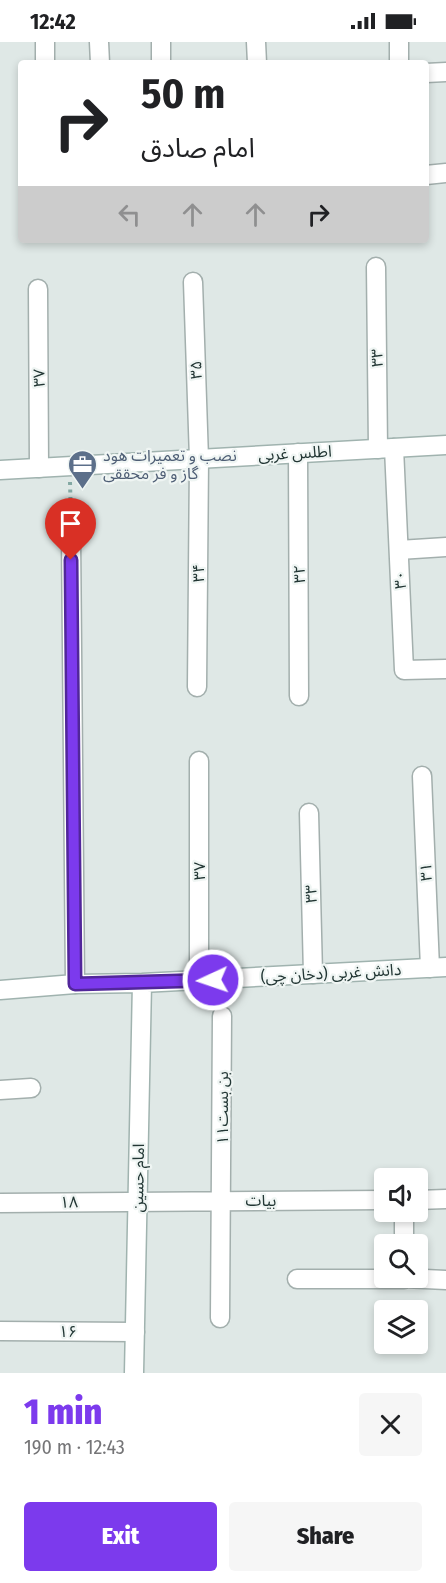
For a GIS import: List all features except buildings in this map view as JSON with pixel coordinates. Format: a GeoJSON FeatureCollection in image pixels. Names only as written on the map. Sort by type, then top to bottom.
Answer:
{"type":"FeatureCollection","features":[{"type":"Feature","properties":{"kind":"street"},"geometry":{"type":"LineString","coordinates":[[45,42],[45,60]]}},
{"type":"Feature","properties":{"kind":"street"},"geometry":{"type":"LineString","coordinates":[[99,42],[100,60]]}},
{"type":"Feature","properties":{"kind":"street"},"geometry":{"type":"LineString","coordinates":[[161,42],[161,60]]}},
{"type":"Feature","properties":{"kind":"street"},"geometry":{"type":"LineString","coordinates":[[256,42],[256,60]]}},
{"type":"Feature","properties":{"kind":"street"},"geometry":{"type":"LineString","coordinates":[[399,42],[399,60]]}},
{"type":"Feature","properties":{"kind":"street"},"geometry":{"type":"LineString","coordinates":[[429,73],[446,72]]}},
{"type":"Feature","properties":{"kind":"street"},"geometry":{"type":"LineString","coordinates":[[429,175],[446,173]]}},
{"type":"Feature","properties":{"kind":"street","name":"۳۳"},"geometry":{"type":"LineString","coordinates":[[376,267],[386,448]]}},
{"type":"Feature","properties":{"kind":"street","name":"۳۵"},"geometry":{"type":"LineString","coordinates":[[193,282],[199,459]]}},
{"type":"Feature","properties":{"kind":"street","name":"۳۷"},"geometry":{"type":"LineString","coordinates":[[38,289],[39,468]]}},
{"type":"Feature","properties":{"kind":"street","name":"اطلس غربی"},"geometry":{"type":"LineString","coordinates":[[0,470],[446,445]]}},
{"type":"Feature","properties":{"kind":"street","name":"۳۰"},"geometry":{"type":"LineString","coordinates":[[386,448],[399,550],[404,670],[446,669]]}},
{"type":"Feature","properties":{"kind":"street","name":"۳۲"},"geometry":{"type":"LineString","coordinates":[[298,453],[299,696]]}},
{"type":"Feature","properties":{"kind":"street","name":"۳۴"},"geometry":{"type":"LineString","coordinates":[[198,687],[199,459]]}},
{"type":"Feature","properties":{"kind":"street"},"geometry":{"type":"LineString","coordinates":[[71,536],[75,984]]}},
{"type":"Feature","properties":{"kind":"street"},"geometry":{"type":"LineString","coordinates":[[399,550],[446,547]]}},
{"type":"Feature","properties":{"kind":"street","name":"۳۷"},"geometry":{"type":"LineString","coordinates":[[199,761],[199,981]]}},
{"type":"Feature","properties":{"kind":"street","name":"۳۱"},"geometry":{"type":"LineString","coordinates":[[422,776],[438,968]]}},
{"type":"Feature","properties":{"kind":"street","name":"۳۳"},"geometry":{"type":"LineString","coordinates":[[309,813],[313,975]]}},
{"type":"Feature","properties":{"kind":"street","name":"دانش غربی (دخان چی)"},"geometry":{"type":"LineString","coordinates":[[0,990],[75,984],[142,984],[438,968]]}},
{"type":"Feature","properties":{"kind":"street","name":"امام حسین"},"geometry":{"type":"LineString","coordinates":[[134,1373],[142,984]]}},
{"type":"Feature","properties":{"kind":"street","name":"بن بست۱۱"},"geometry":{"type":"LineString","coordinates":[[220,1318],[222,1016]]}},
{"type":"Feature","properties":{"kind":"street"},"geometry":{"type":"LineString","coordinates":[[0,1090],[31,1088]]}},
{"type":"Feature","properties":{"kind":"street"},"geometry":{"type":"LineString","coordinates":[[428,1200],[446,1199]]}},
{"type":"Feature","properties":{"kind":"street","name":"بیات"},"geometry":{"type":"LineString","coordinates":[[138,1201],[374,1200]]}},
{"type":"Feature","properties":{"kind":"street","name":"۱۸"},"geometry":{"type":"LineString","coordinates":[[0,1203],[138,1201]]}},
{"type":"Feature","properties":{"kind":"street"},"geometry":{"type":"LineString","coordinates":[[297,1279],[374,1279]]}},
{"type":"Feature","properties":{"kind":"street"},"geometry":{"type":"LineString","coordinates":[[428,1280],[446,1280]]}},
{"type":"Feature","properties":{"kind":"street","name":"۱۶"},"geometry":{"type":"LineString","coordinates":[[0,1331],[135,1332]]}},
{"type":"Feature","properties":{"kind":"path"},"geometry":{"type":"LineString","coordinates":[[70,466],[71,536]]}},
{"type":"Feature","properties":{"kind":"place","name":"نصب و تعمیرات هود گاز و فر محققی"},"geometry":{"type":"Point","coordinates":[82,490]}},
{"type":"Feature","properties":{"kind":"route"},"geometry":{"type":"LineString","coordinates":[[71,560],[75,984],[142,984],[213,980]]}}]}
